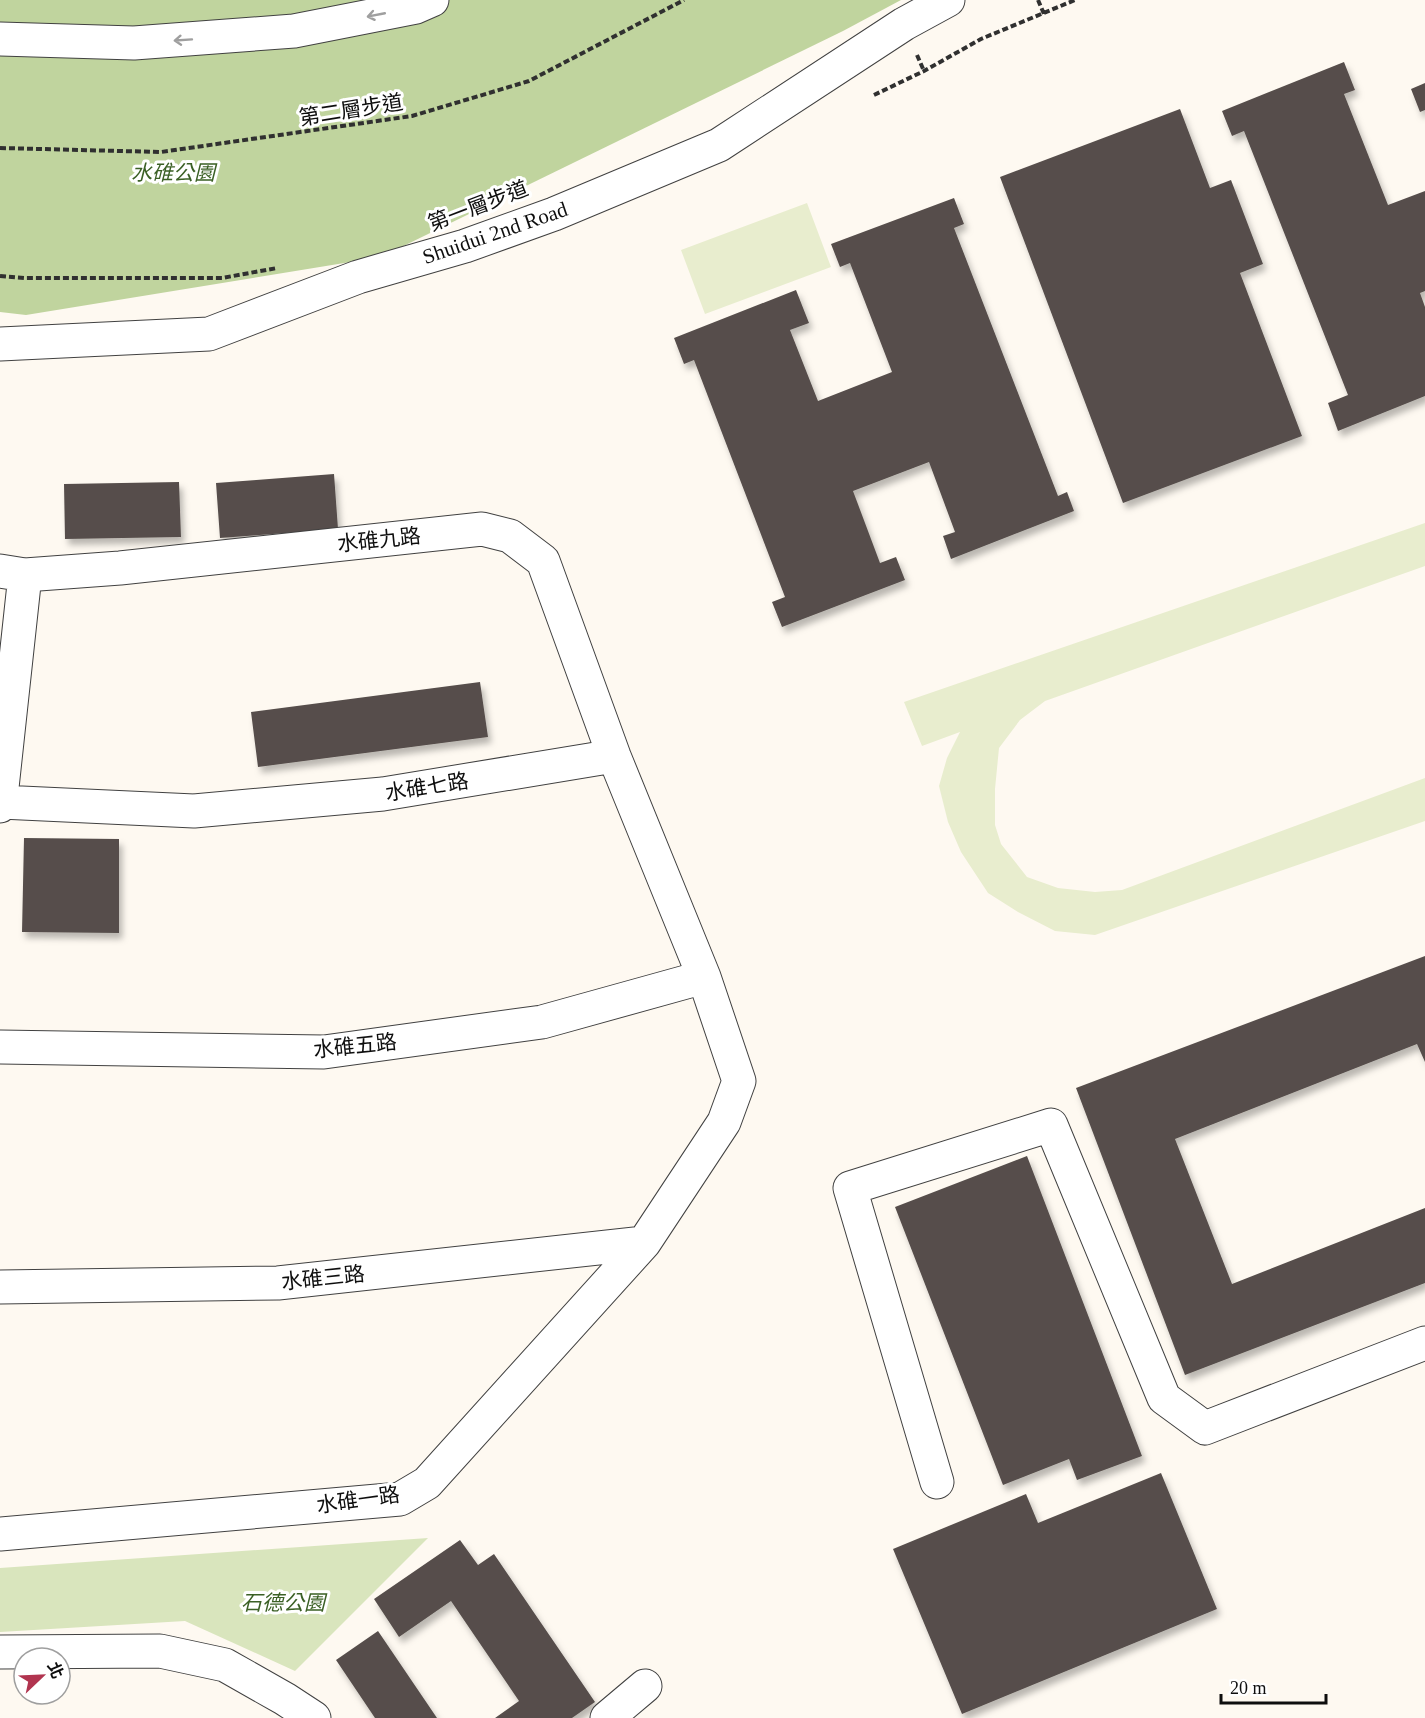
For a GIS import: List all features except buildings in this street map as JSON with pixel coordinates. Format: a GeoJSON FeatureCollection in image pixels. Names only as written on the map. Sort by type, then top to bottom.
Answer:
{"type":"FeatureCollection","features":[{"type":"Feature","properties":{"kind":"street"},"geometry":{"type":"LineString","coordinates":[[0,39],[134,43],[294,31],[416,7],[432,0]]}},
{"type":"Feature","properties":{"kind":"street","name":"Shuidui 2nd Road"},"geometry":{"type":"LineString","coordinates":[[0,344],[209,334],[358,277],[465,246],[543,218],[719,145],[904,24],[948,0]]}},
{"type":"Feature","properties":{"kind":"street","name":"水碓九路"},"geometry":{"type":"LineString","coordinates":[[12,573],[120,568],[482,529],[510,536],[543,561],[614,756]]}},
{"type":"Feature","properties":{"kind":"street"},"geometry":{"type":"LineString","coordinates":[[0,803],[12,573]]}},
{"type":"Feature","properties":{"kind":"street"},"geometry":{"type":"LineString","coordinates":[[614,756],[704,977]]}},
{"type":"Feature","properties":{"kind":"street","name":"水碓七路"},"geometry":{"type":"LineString","coordinates":[[0,803],[194,811],[383,794],[614,756]]}},
{"type":"Feature","properties":{"kind":"street","name":"水碓五路"},"geometry":{"type":"LineString","coordinates":[[0,1047],[324,1052],[542,1022],[704,977]]}},
{"type":"Feature","properties":{"kind":"street","name":"水碓一路"},"geometry":{"type":"LineString","coordinates":[[0,1534],[400,1499],[427,1483],[644,1243],[724,1122],[739,1081],[704,977]]}},
{"type":"Feature","properties":{"kind":"street"},"geometry":{"type":"LineString","coordinates":[[937,1482],[850,1188],[1051,1125],[1164,1398],[1205,1428],[1425,1343]]}},
{"type":"Feature","properties":{"kind":"street","name":"水碓三路"},"geometry":{"type":"LineString","coordinates":[[0,1287],[278,1283],[644,1243]]}},
{"type":"Feature","properties":{"kind":"street"},"geometry":{"type":"LineString","coordinates":[[0,1652],[160,1651],[225,1665],[314,1718]]}},
{"type":"Feature","properties":{"kind":"street"},"geometry":{"type":"LineString","coordinates":[[607,1718],[645,1686]]}},
{"type":"Feature","properties":{"kind":"path","name":"第二層步道"},"geometry":{"type":"LineString","coordinates":[[0,148],[161,152],[412,116],[529,81],[684,0]]}},
{"type":"Feature","properties":{"kind":"path"},"geometry":{"type":"LineString","coordinates":[[1038,0],[1044,14]]}},
{"type":"Feature","properties":{"kind":"path"},"geometry":{"type":"LineString","coordinates":[[874,95],[924,71],[981,39],[1075,0]]}},
{"type":"Feature","properties":{"kind":"path"},"geometry":{"type":"LineString","coordinates":[[0,276],[222,278],[279,268]]}},
{"type":"Feature","properties":{"kind":"green space","name":"水碓公園"},"geometry":{"type":"Polygon","coordinates":[[[0,0],[901,0],[843,31],[381,257],[26,315],[0,312],[0,0]]]}},
{"type":"Feature","properties":{"kind":"green space"},"geometry":{"type":"Polygon","coordinates":[[[807,203],[831,267],[705,314],[681,250],[807,203]]]}},
{"type":"Feature","properties":{"kind":"green space"},"geometry":{"type":"Polygon","coordinates":[[[1425,523],[1425,566],[1045,701],[1020,720],[999,748],[995,789],[995,825],[1001,844],[1027,877],[1058,888],[1095,892],[1122,890],[1425,778],[1425,821],[1095,935],[1055,931],[988,893],[961,852],[948,822],[939,786],[947,758],[960,732],[922,746],[904,702],[1425,523]]]}},
{"type":"Feature","properties":{"kind":"green space","name":"石德公園"},"geometry":{"type":"Polygon","coordinates":[[[428,1538],[295,1671],[185,1621],[0,1632],[0,1568],[428,1538]]]}}]}
